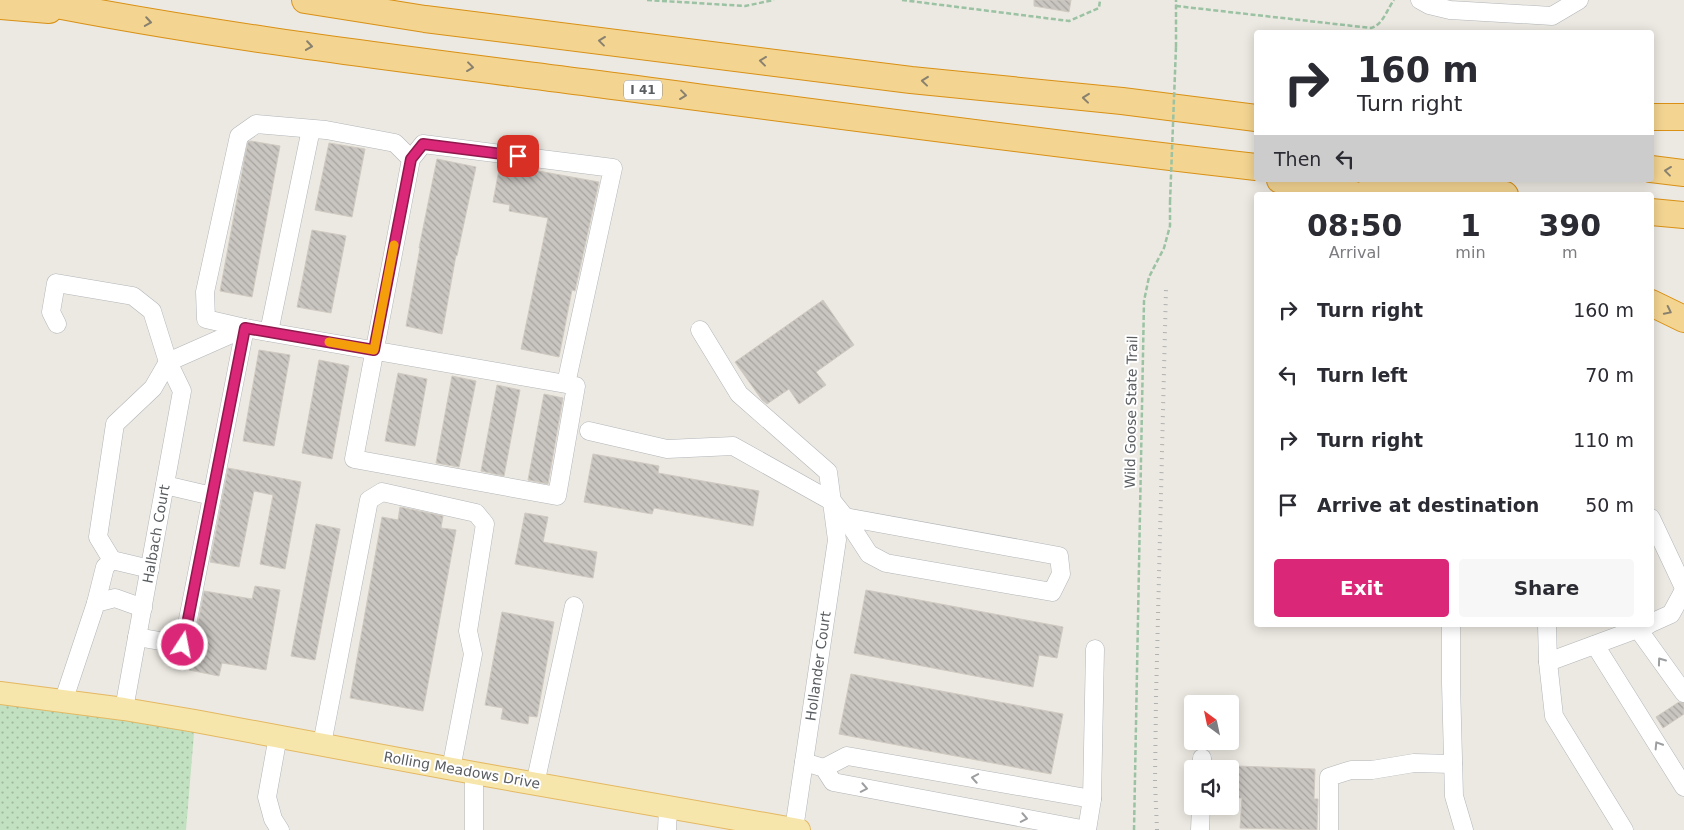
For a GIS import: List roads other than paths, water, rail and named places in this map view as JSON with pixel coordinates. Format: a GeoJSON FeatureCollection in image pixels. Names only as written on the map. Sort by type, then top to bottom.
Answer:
{"type":"FeatureCollection","features":[{"type":"Feature","properties":{"kind":"highway","name":"I 41"},"geometry":{"type":"LineString","coordinates":[[31,0],[109,16],[257,39],[1254,167]]}},
{"type":"Feature","properties":{"kind":"highway"},"geometry":{"type":"LineString","coordinates":[[305,0],[425,19],[911,80],[1122,101],[1254,118]]}},
{"type":"Feature","properties":{"kind":"highway"},"geometry":{"type":"LineString","coordinates":[[0,6],[109,16]]}},
{"type":"Feature","properties":{"kind":"highway"},"geometry":{"type":"LineString","coordinates":[[1122,101],[1254,107]]}},
{"type":"Feature","properties":{"kind":"highway"},"geometry":{"type":"LineString","coordinates":[[1654,116],[1684,117]]}},
{"type":"Feature","properties":{"kind":"highway"},"geometry":{"type":"LineString","coordinates":[[1191,160],[1254,175]]}},
{"type":"Feature","properties":{"kind":"highway"},"geometry":{"type":"LineString","coordinates":[[1654,169],[1684,173]]}},
{"type":"Feature","properties":{"kind":"highway"},"geometry":{"type":"LineString","coordinates":[[1290,182],[1340,192]]}},
{"type":"Feature","properties":{"kind":"highway"},"geometry":{"type":"LineString","coordinates":[[1390,182],[1478,192]]}},
{"type":"Feature","properties":{"kind":"highway"},"geometry":{"type":"LineString","coordinates":[[1654,212],[1684,215]]}},
{"type":"Feature","properties":{"kind":"highway"},"geometry":{"type":"LineString","coordinates":[[1654,304],[1684,319]]}},
{"type":"Feature","properties":{"kind":"main road","name":"Rolling Meadows Drive"},"geometry":{"type":"LineString","coordinates":[[0,681],[124,709],[797,830]]}},
{"type":"Feature","properties":{"kind":"main road","name":"Rolling Meadows Drive"},"geometry":{"type":"LineString","coordinates":[[0,693],[124,709]]}},
{"type":"Feature","properties":{"kind":"street"},"geometry":{"type":"LineString","coordinates":[[1420,0],[1429,5],[1450,10],[1552,16],[1579,0]]}},
{"type":"Feature","properties":{"kind":"street"},"geometry":{"type":"LineString","coordinates":[[1520,0],[1530,15]]}},
{"type":"Feature","properties":{"kind":"street"},"geometry":{"type":"LineString","coordinates":[[411,159],[394,143],[326,130],[256,124],[239,136],[205,292],[206,319],[245,328],[374,350],[576,386],[557,496],[354,459],[374,350],[411,159],[423,144],[613,168],[566,384]]}},
{"type":"Feature","properties":{"kind":"street"},"geometry":{"type":"LineString","coordinates":[[269,332],[311,129]]}},
{"type":"Feature","properties":{"kind":"street","name":"Halbach Court"},"geometry":{"type":"LineString","coordinates":[[57,324],[51,312],[56,283],[133,296],[152,311],[168,362],[182,391],[124,709]]}},
{"type":"Feature","properties":{"kind":"street"},"geometry":{"type":"LineString","coordinates":[[150,568],[112,560],[98,537],[115,424],[153,388],[168,362],[245,328]]}},
{"type":"Feature","properties":{"kind":"street"},"geometry":{"type":"LineString","coordinates":[[137,637],[183,645],[245,328]]}},
{"type":"Feature","properties":{"kind":"street","name":"Hollander Court"},"geometry":{"type":"LineString","coordinates":[[700,330],[740,394],[828,472],[837,540],[804,762],[797,830]]}},
{"type":"Feature","properties":{"kind":"street"},"geometry":{"type":"LineString","coordinates":[[589,431],[667,449],[733,446],[833,502],[869,554],[886,564],[1052,592],[1061,574],[1059,556],[845,517]]}},
{"type":"Feature","properties":{"kind":"street"},"geometry":{"type":"LineString","coordinates":[[165,485],[212,496]]}},
{"type":"Feature","properties":{"kind":"street"},"geometry":{"type":"LineString","coordinates":[[322,744],[369,500],[382,492],[476,513],[485,524],[468,632],[474,654],[451,769]]}},
{"type":"Feature","properties":{"kind":"street"},"geometry":{"type":"LineString","coordinates":[[1654,524],[1684,589],[1671,614],[1654,622]]}},
{"type":"Feature","properties":{"kind":"street"},"geometry":{"type":"LineString","coordinates":[[65,696],[96,603],[105,567],[112,560]]}},
{"type":"Feature","properties":{"kind":"street"},"geometry":{"type":"LineString","coordinates":[[96,603],[114,598],[143,608]]}},
{"type":"Feature","properties":{"kind":"street"},"geometry":{"type":"LineString","coordinates":[[535,784],[574,606]]}},
{"type":"Feature","properties":{"kind":"street"},"geometry":{"type":"LineString","coordinates":[[1451,627],[1454,796],[1464,830]]}},
{"type":"Feature","properties":{"kind":"street"},"geometry":{"type":"LineString","coordinates":[[1547,627],[1548,662],[1554,716],[1624,830]]}},
{"type":"Feature","properties":{"kind":"street"},"geometry":{"type":"LineString","coordinates":[[1548,662],[1643,627]]}},
{"type":"Feature","properties":{"kind":"street"},"geometry":{"type":"LineString","coordinates":[[1647,627],[1684,693]]}},
{"type":"Feature","properties":{"kind":"street"},"geometry":{"type":"LineString","coordinates":[[1595,645],[1684,786]]}},
{"type":"Feature","properties":{"kind":"street"},"geometry":{"type":"LineString","coordinates":[[804,762],[824,768],[833,782],[1087,830],[1092,799],[1095,649]]}},
{"type":"Feature","properties":{"kind":"street"},"geometry":{"type":"LineString","coordinates":[[278,736],[267,797],[272,819],[280,830]]}},
{"type":"Feature","properties":{"kind":"street"},"geometry":{"type":"LineString","coordinates":[[824,768],[847,756],[1092,799]]}},
{"type":"Feature","properties":{"kind":"street"},"geometry":{"type":"LineString","coordinates":[[1329,830],[1329,777],[1352,770],[1372,770],[1414,763],[1453,764]]}},
{"type":"Feature","properties":{"kind":"street"},"geometry":{"type":"LineString","coordinates":[[474,773],[474,830]]}},
{"type":"Feature","properties":{"kind":"street"},"geometry":{"type":"LineString","coordinates":[[666,830],[668,807]]}},
{"type":"Feature","properties":{"kind":"street"},"geometry":{"type":"LineString","coordinates":[[1200,830],[1201,815]]}},
{"type":"Feature","properties":{"kind":"railway"},"geometry":{"type":"LineString","coordinates":[[1157,830],[1155,782],[1156,698],[1166,289]]}}]}
